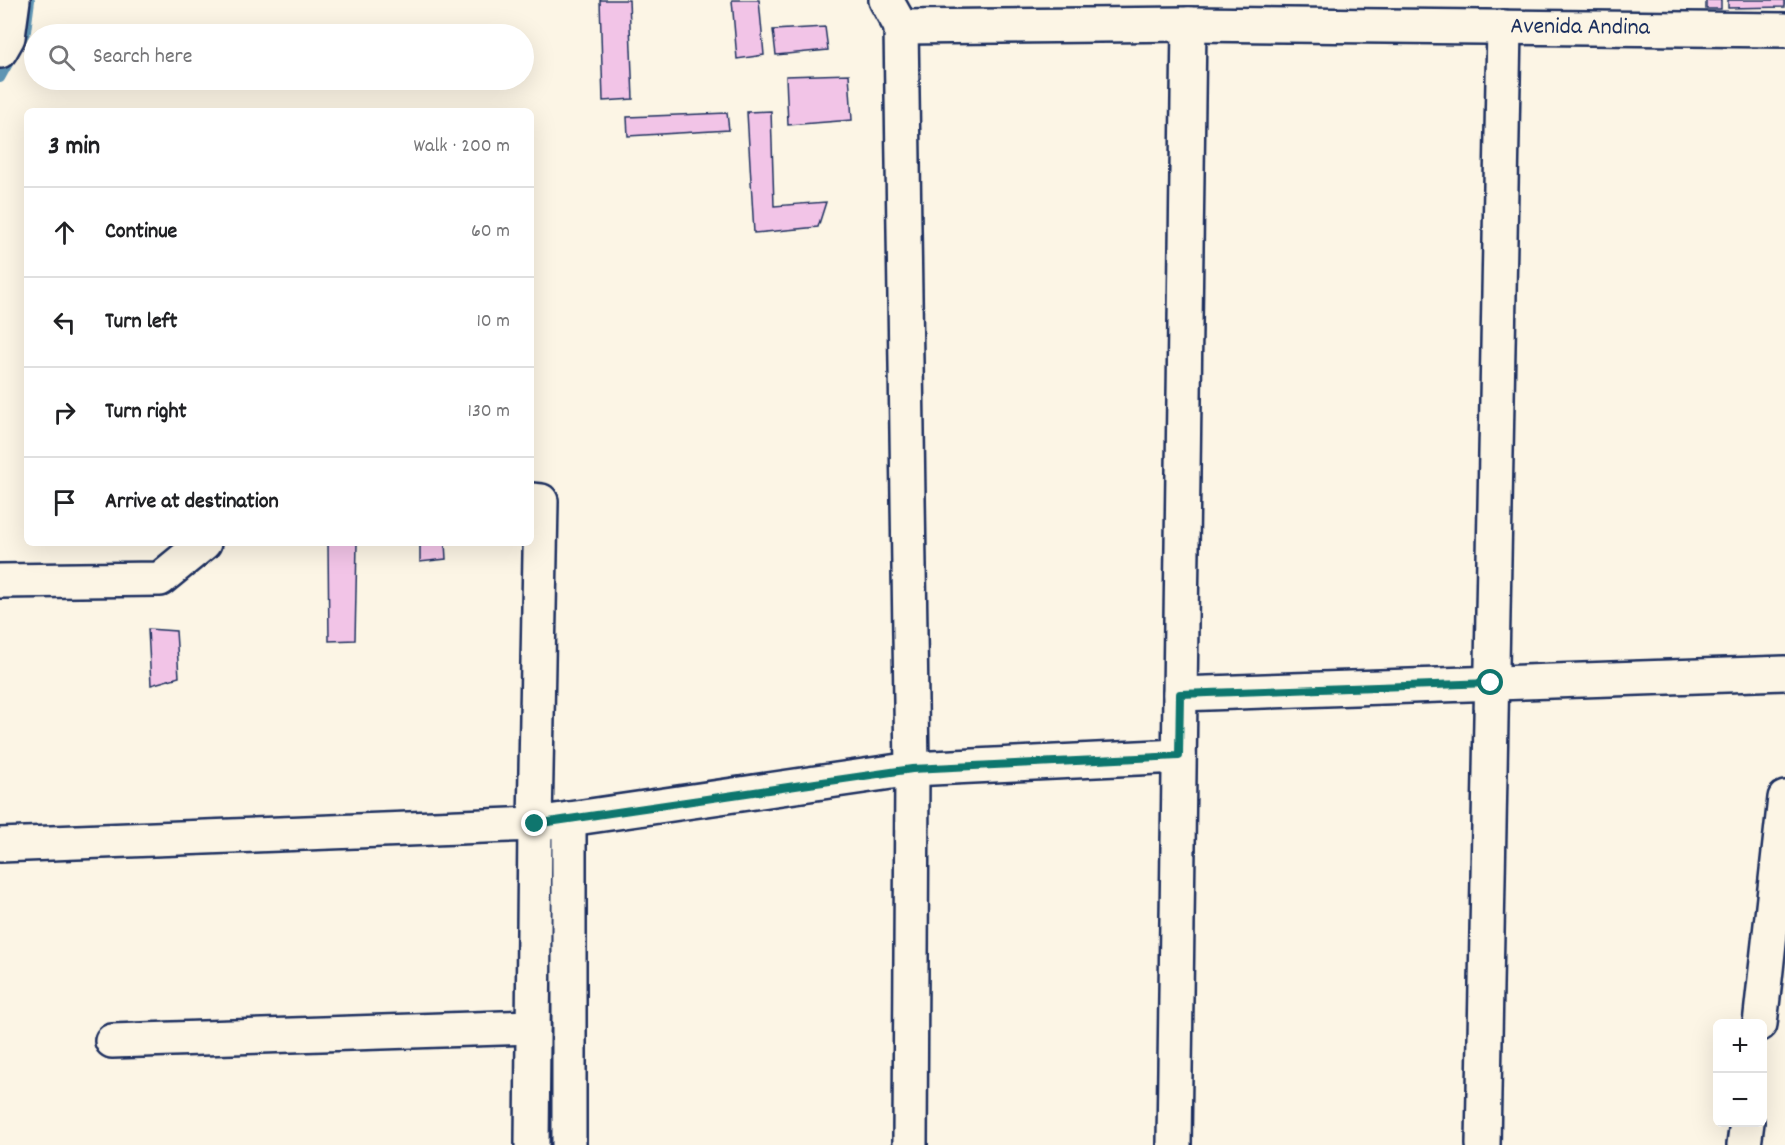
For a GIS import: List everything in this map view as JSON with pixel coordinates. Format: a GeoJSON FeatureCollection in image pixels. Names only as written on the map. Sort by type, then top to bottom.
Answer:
{"type":"FeatureCollection","features":[{"type":"Feature","properties":{"kind":"street"},"geometry":{"type":"LineString","coordinates":[[0,51],[8,37],[13,0]]}},
{"type":"Feature","properties":{"kind":"street"},"geometry":{"type":"LineString","coordinates":[[893,14],[912,769],[910,1145]]}},
{"type":"Feature","properties":{"kind":"street","name":"Avenida Andina"},"geometry":{"type":"LineString","coordinates":[[893,14],[1189,24],[1785,30]]}},
{"type":"Feature","properties":{"kind":"street"},"geometry":{"type":"LineString","coordinates":[[1174,1145],[1189,24]]}},
{"type":"Feature","properties":{"kind":"street"},"geometry":{"type":"LineString","coordinates":[[1483,1145],[1504,27]]}},
{"type":"Feature","properties":{"kind":"street"},"geometry":{"type":"LineString","coordinates":[[532,1145],[541,501],[534,501]]}},
{"type":"Feature","properties":{"kind":"street"},"geometry":{"type":"LineString","coordinates":[[0,581],[160,579],[200,546]]}},
{"type":"Feature","properties":{"kind":"street"},"geometry":{"type":"LineString","coordinates":[[1180,694],[1785,673]]}},
{"type":"Feature","properties":{"kind":"street"},"geometry":{"type":"LineString","coordinates":[[0,845],[535,824],[912,769],[1179,756]]}},
{"type":"Feature","properties":{"kind":"street"},"geometry":{"type":"LineString","coordinates":[[1762,1019],[1775,987],[1785,798]]}},
{"type":"Feature","properties":{"kind":"street"},"geometry":{"type":"LineString","coordinates":[[569,819],[569,1145]]}},
{"type":"Feature","properties":{"kind":"street"},"geometry":{"type":"LineString","coordinates":[[112,1041],[533,1027]]}},
{"type":"Feature","properties":{"kind":"street"},"geometry":{"type":"LineString","coordinates":[[1744,1145],[1746,1127]]}},
{"type":"Feature","properties":{"kind":"building"},"geometry":{"type":"Polygon","coordinates":[[[600,0],[629,0],[633,99],[603,101],[600,0]]]}},
{"type":"Feature","properties":{"kind":"building"},"geometry":{"type":"Polygon","coordinates":[[[732,0],[759,0],[764,55],[737,59],[732,0]]]}},
{"type":"Feature","properties":{"kind":"building"},"geometry":{"type":"Polygon","coordinates":[[[1706,0],[1721,0],[1721,9],[1706,9],[1706,0]]]}},
{"type":"Feature","properties":{"kind":"building"},"geometry":{"type":"Polygon","coordinates":[[[1728,0],[1785,0],[1785,7],[1728,8],[1728,0]]]}},
{"type":"Feature","properties":{"kind":"building"},"geometry":{"type":"Polygon","coordinates":[[[825,27],[828,50],[776,55],[773,30],[825,27]]]}},
{"type":"Feature","properties":{"kind":"building"},"geometry":{"type":"Polygon","coordinates":[[[849,74],[852,120],[788,125],[786,76],[849,74]]]}},
{"type":"Feature","properties":{"kind":"building"},"geometry":{"type":"Polygon","coordinates":[[[771,111],[774,206],[826,202],[818,227],[754,233],[747,112],[771,111]]]}},
{"type":"Feature","properties":{"kind":"building"},"geometry":{"type":"Polygon","coordinates":[[[727,113],[729,130],[628,136],[627,117],[727,113]]]}},
{"type":"Feature","properties":{"kind":"building"},"geometry":{"type":"Polygon","coordinates":[[[328,546],[357,546],[355,640],[329,641],[328,546]]]}},
{"type":"Feature","properties":{"kind":"building"},"geometry":{"type":"Polygon","coordinates":[[[420,546],[445,546],[446,559],[420,562],[420,546]]]}},
{"type":"Feature","properties":{"kind":"building"},"geometry":{"type":"Polygon","coordinates":[[[148,629],[176,631],[179,677],[151,685],[148,629]]]}},
{"type":"Feature","properties":{"kind":"waterway"},"geometry":{"type":"LineString","coordinates":[[27,24],[30,0]]}},
{"type":"Feature","properties":{"kind":"waterway"},"geometry":{"type":"LineString","coordinates":[[0,78],[24,35]]}},
{"type":"Feature","properties":{"kind":"route"},"geometry":{"type":"LineString","coordinates":[[535,824],[912,769],[1179,756],[1180,694],[1491,683]]}}]}
